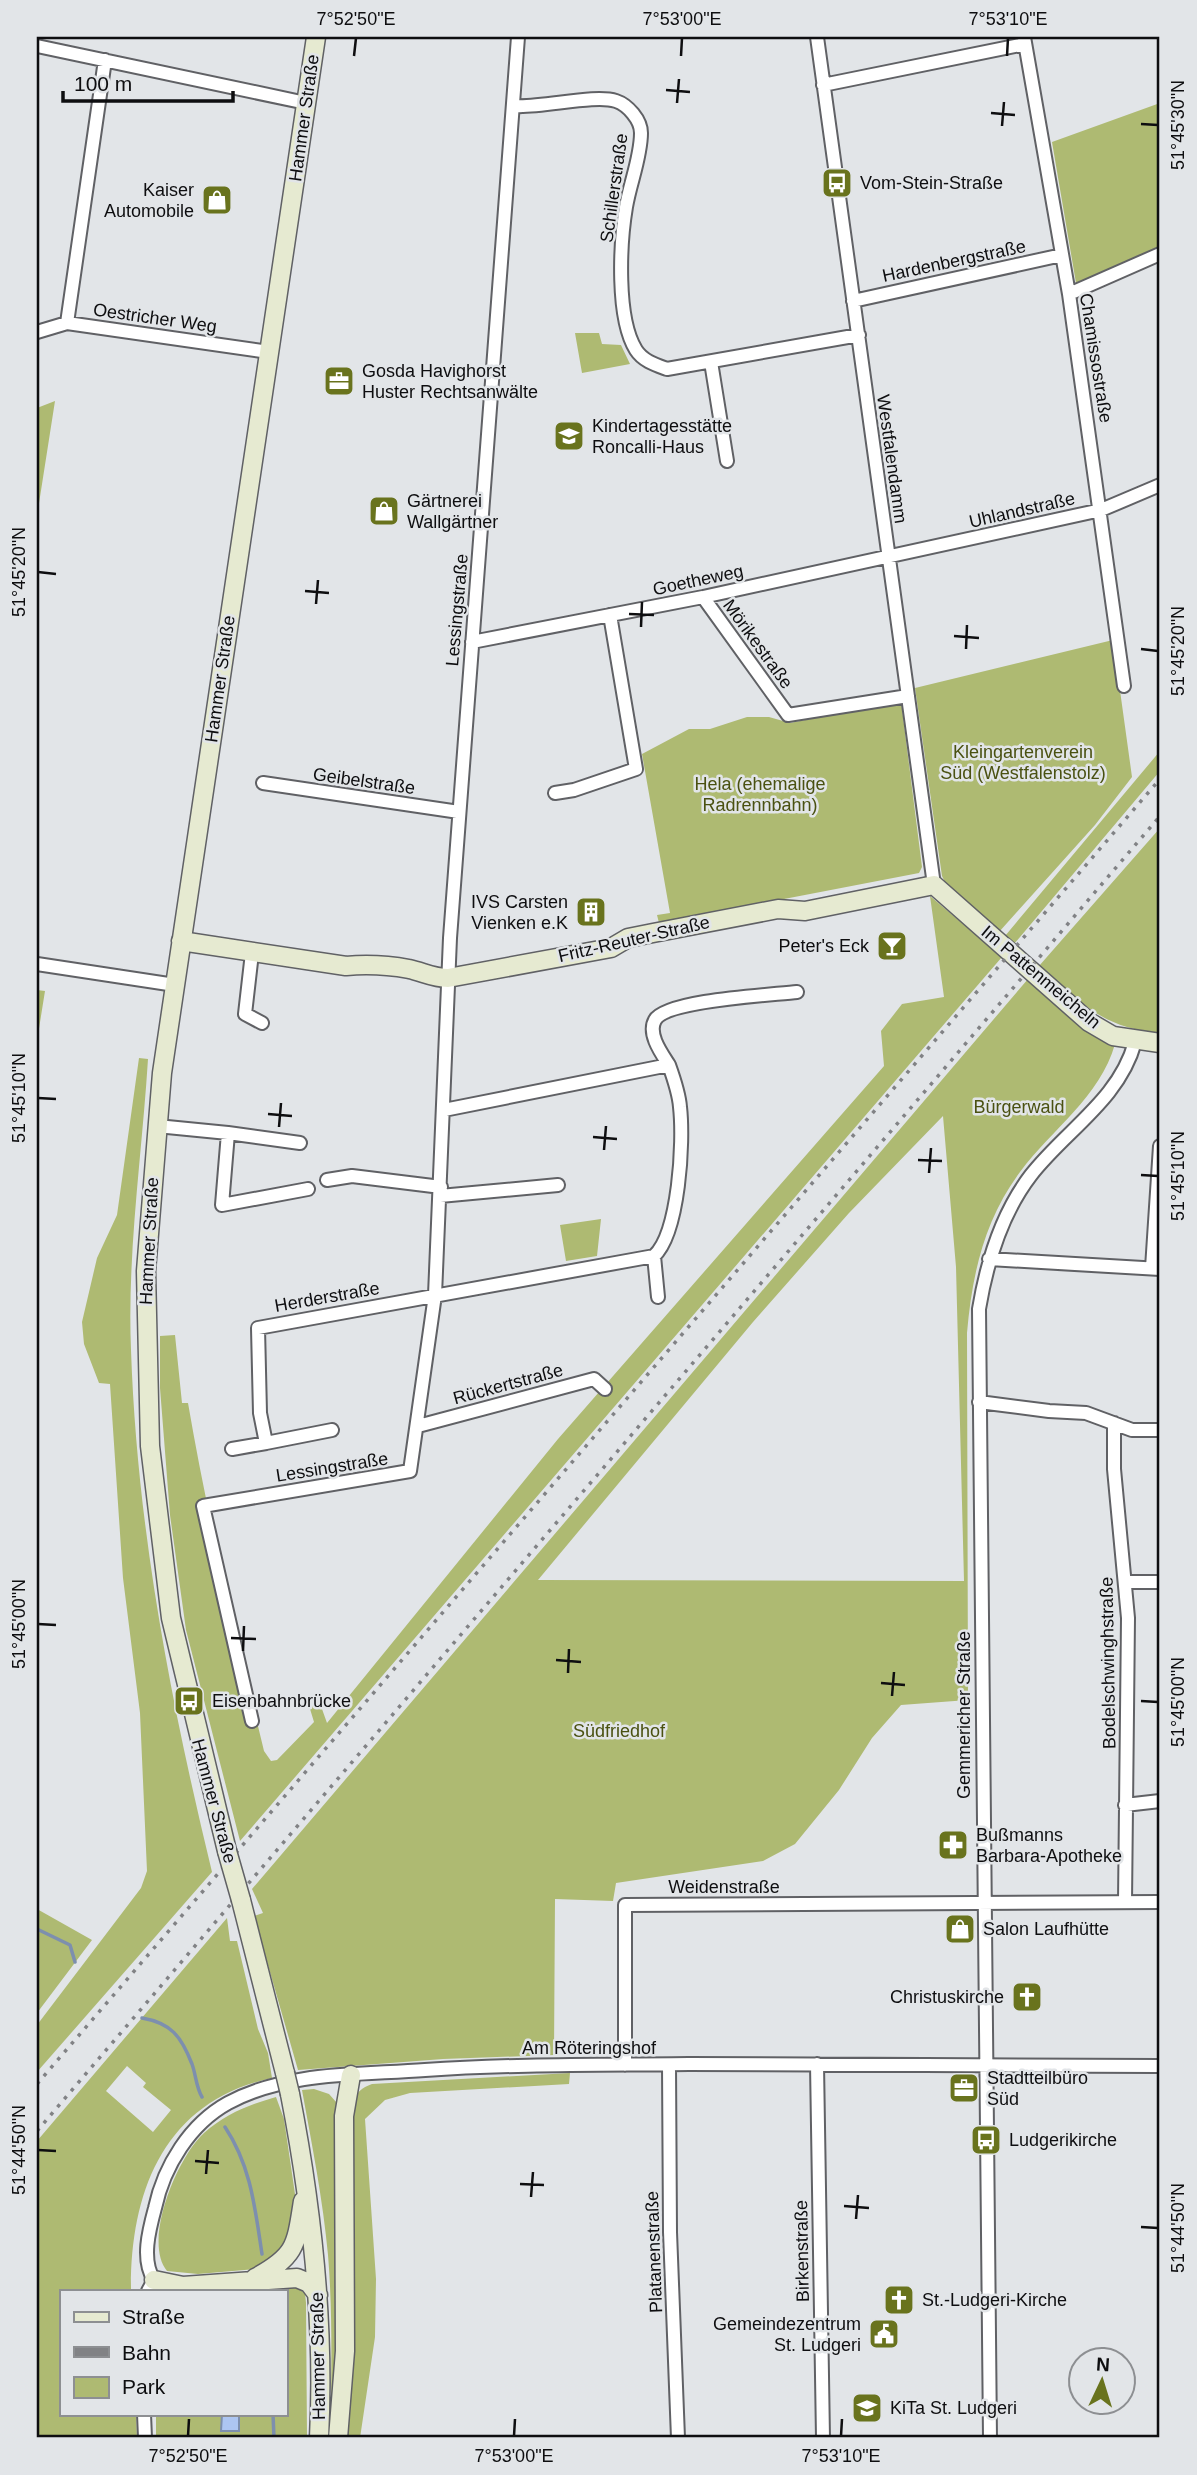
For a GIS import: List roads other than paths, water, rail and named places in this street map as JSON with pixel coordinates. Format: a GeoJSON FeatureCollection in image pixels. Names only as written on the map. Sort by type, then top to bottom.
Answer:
{"type":"FeatureCollection","features":[{"type":"Feature","properties":{"kind":"main road","name":"Hammer Straße"},"geometry":{"type":"LineString","coordinates":[[316,37],[181,941],[157,1126],[146,1271],[150,1446],[170,1618],[285,2073],[306,2180],[318,2295],[321,2393],[319,2438]]}},
{"type":"Feature","properties":{"kind":"main road","name":"Fritz-Reuter-Straße"},"geometry":{"type":"LineString","coordinates":[[181,941],[346,966],[373,964],[413,970],[430,977],[448,978],[611,948],[628,938],[713,921],[778,909],[805,911],[934,885]]}},
{"type":"Feature","properties":{"kind":"main road","name":"Im Pattenmeicheln"},"geometry":{"type":"LineString","coordinates":[[934,885],[1089,1022],[1113,1036],[1135,1042],[1160,1043]]}},
{"type":"Feature","properties":{"kind":"main road"},"geometry":{"type":"LineString","coordinates":[[338,2438],[345,2351],[344,2116],[351,2074]]}},
{"type":"Feature","properties":{"kind":"main road"},"geometry":{"type":"LineString","coordinates":[[250,2280],[283,2263],[293,2248],[306,2180]]}},
{"type":"Feature","properties":{"kind":"main road"},"geometry":{"type":"LineString","coordinates":[[151,2286],[297,2278],[309,2283],[318,2295]]}},
{"type":"Feature","properties":{"kind":"street","name":"Lessingstraße"},"geometry":{"type":"LineString","coordinates":[[252,1721],[203,1506],[410,1471],[418,1426],[435,1295],[448,978],[515,106],[518,37]]}},
{"type":"Feature","properties":{"kind":"street","name":"Westfalendamm"},"geometry":{"type":"LineString","coordinates":[[817,37],[934,885]]}},
{"type":"Feature","properties":{"kind":"street"},"geometry":{"type":"LineString","coordinates":[[823,85],[1024,41]]}},
{"type":"Feature","properties":{"kind":"street","name":"Chamissostraße"},"geometry":{"type":"LineString","coordinates":[[1024,41],[1069,294],[1124,686]]}},
{"type":"Feature","properties":{"kind":"street"},"geometry":{"type":"LineString","coordinates":[[37,46],[306,103]]}},
{"type":"Feature","properties":{"kind":"street"},"geometry":{"type":"LineString","coordinates":[[67,323],[105,60]]}},
{"type":"Feature","properties":{"kind":"street","name":"Schillerstraße"},"geometry":{"type":"LineString","coordinates":[[515,106],[537,108],[615,100],[629,108],[641,132],[625,209],[622,284],[630,336],[636,351],[649,362],[667,369],[859,335]]}},
{"type":"Feature","properties":{"kind":"street"},"geometry":{"type":"LineString","coordinates":[[1069,294],[1160,254]]}},
{"type":"Feature","properties":{"kind":"street","name":"Hardenbergstraße"},"geometry":{"type":"LineString","coordinates":[[853,301],[1062,255]]}},
{"type":"Feature","properties":{"kind":"street","name":"Oestricher Weg"},"geometry":{"type":"LineString","coordinates":[[37,332],[67,323],[269,352]]}},
{"type":"Feature","properties":{"kind":"street"},"geometry":{"type":"LineString","coordinates":[[711,362],[727,461]]}},
{"type":"Feature","properties":{"kind":"street","name":"Uhlandstraße"},"geometry":{"type":"LineString","coordinates":[[889,558],[1101,510],[1160,485]]}},
{"type":"Feature","properties":{"kind":"street","name":"Goetheweg"},"geometry":{"type":"LineString","coordinates":[[472,642],[889,558]]}},
{"type":"Feature","properties":{"kind":"street","name":"Mörikestraße"},"geometry":{"type":"LineString","coordinates":[[703,597],[788,715],[908,696]]}},
{"type":"Feature","properties":{"kind":"street"},"geometry":{"type":"LineString","coordinates":[[555,793],[574,790],[636,769],[610,615]]}},
{"type":"Feature","properties":{"kind":"street","name":"Geibelstraße"},"geometry":{"type":"LineString","coordinates":[[263,783],[459,812]]}},
{"type":"Feature","properties":{"kind":"street"},"geometry":{"type":"LineString","coordinates":[[252,953],[245,1014],[262,1023]]}},
{"type":"Feature","properties":{"kind":"street"},"geometry":{"type":"LineString","coordinates":[[37,964],[175,985]]}},
{"type":"Feature","properties":{"kind":"street"},"geometry":{"type":"LineString","coordinates":[[435,1295],[654,1256],[663,1245],[670,1223],[681,1139],[680,1106],[669,1065],[653,1029],[654,1021],[661,1013],[684,1006],[797,992]]}},
{"type":"Feature","properties":{"kind":"street","name":"Gemmericher Straße"},"geometry":{"type":"LineString","coordinates":[[990,2438],[982,1905],[979,1309],[989,1259],[1015,1199],[1032,1174],[1114,1087],[1129,1064],[1135,1042]]}},
{"type":"Feature","properties":{"kind":"street"},"geometry":{"type":"LineString","coordinates":[[444,1110],[669,1065]]}},
{"type":"Feature","properties":{"kind":"street"},"geometry":{"type":"LineString","coordinates":[[157,1126],[300,1143]]}},
{"type":"Feature","properties":{"kind":"street"},"geometry":{"type":"LineString","coordinates":[[228,1133],[222,1205],[308,1189]]}},
{"type":"Feature","properties":{"kind":"street"},"geometry":{"type":"LineString","coordinates":[[989,1259],[1156,1269],[1160,1146]]}},
{"type":"Feature","properties":{"kind":"street"},"geometry":{"type":"LineString","coordinates":[[327,1180],[352,1175],[441,1192],[558,1185]]}},
{"type":"Feature","properties":{"kind":"street"},"geometry":{"type":"LineString","coordinates":[[654,1256],[658,1297]]}},
{"type":"Feature","properties":{"kind":"street","name":"Herderstraße"},"geometry":{"type":"LineString","coordinates":[[266,1443],[260,1413],[258,1328],[435,1295]]}},
{"type":"Feature","properties":{"kind":"street","name":"Rückertstraße"},"geometry":{"type":"LineString","coordinates":[[418,1426],[594,1379],[605,1389]]}},
{"type":"Feature","properties":{"kind":"street"},"geometry":{"type":"LineString","coordinates":[[979,1402],[1086,1413],[1132,1430],[1160,1430]]}},
{"type":"Feature","properties":{"kind":"street","name":"Bodelschwinghstraße"},"geometry":{"type":"LineString","coordinates":[[1114,1423],[1114,1469],[1128,1618],[1125,1902]]}},
{"type":"Feature","properties":{"kind":"street"},"geometry":{"type":"LineString","coordinates":[[232,1449],[332,1430]]}},
{"type":"Feature","properties":{"kind":"street"},"geometry":{"type":"LineString","coordinates":[[1126,1582],[1160,1582]]}},
{"type":"Feature","properties":{"kind":"street"},"geometry":{"type":"LineString","coordinates":[[1125,1805],[1160,1801]]}},
{"type":"Feature","properties":{"kind":"street"},"geometry":{"type":"LineString","coordinates":[[982,1905],[1160,1902]]}},
{"type":"Feature","properties":{"kind":"street","name":"Weidenstraße"},"geometry":{"type":"LineString","coordinates":[[625,2065],[625,1905],[982,1905]]}},
{"type":"Feature","properties":{"kind":"street","name":"Birkenstraße"},"geometry":{"type":"LineString","coordinates":[[817,2064],[823,2438]]}},
{"type":"Feature","properties":{"kind":"street","name":"Platanenstraße"},"geometry":{"type":"LineString","coordinates":[[669,2065],[670,2232],[678,2438]]}},
{"type":"Feature","properties":{"kind":"street","name":"Am Röteringshof"},"geometry":{"type":"LineString","coordinates":[[151,2286],[148,2247],[157,2197],[173,2159],[200,2123],[227,2103],[256,2091],[300,2080],[351,2074],[506,2066],[1160,2066]]}},
{"type":"Feature","properties":{"kind":"street"},"geometry":{"type":"LineString","coordinates":[[145,2416],[145,2438]]}},
{"type":"Feature","properties":{"kind":"water"},"geometry":{"type":"Polygon","coordinates":[[[222,2416],[239,2416],[239,2431],[221,2431],[222,2416]]]}},
{"type":"Feature","properties":{"kind":"waterway"},"geometry":{"type":"LineString","coordinates":[[37,1929],[70,1945],[75,1962]]}},
{"type":"Feature","properties":{"kind":"waterway"},"geometry":{"type":"LineString","coordinates":[[142,2018],[168,2027],[179,2038],[192,2064],[202,2097]]}},
{"type":"Feature","properties":{"kind":"waterway"},"geometry":{"type":"LineString","coordinates":[[225,2127],[246,2172],[262,2254]]}},
{"type":"Feature","properties":{"kind":"waterway"},"geometry":{"type":"LineString","coordinates":[[273,2416],[274,2438]]}},
{"type":"Feature","properties":{"kind":"railway"},"geometry":{"type":"LineString","coordinates":[[37,2084],[1160,779]]}},
{"type":"Feature","properties":{"kind":"railway"},"geometry":{"type":"LineString","coordinates":[[37,2131],[1160,816]]}},
{"type":"Feature","properties":{"kind":"place","name":"Vom-Stein-Straße"},"geometry":{"type":"Point","coordinates":[837,183]}},
{"type":"Feature","properties":{"kind":"place","name":"Kaiser Automobile"},"geometry":{"type":"Point","coordinates":[217,200]}},
{"type":"Feature","properties":{"kind":"place","name":"Gosda Havighorst Huster Rechtsanwälte"},"geometry":{"type":"Point","coordinates":[339,381]}},
{"type":"Feature","properties":{"kind":"place","name":"Kindertagesstätte Roncalli-Haus"},"geometry":{"type":"Point","coordinates":[569,436]}},
{"type":"Feature","properties":{"kind":"place","name":"Gärtnerei Wallgärtner"},"geometry":{"type":"Point","coordinates":[384,511]}},
{"type":"Feature","properties":{"kind":"place","name":"IVS Carsten Vienken e.K"},"geometry":{"type":"Point","coordinates":[591,912]}},
{"type":"Feature","properties":{"kind":"place","name":"Peter's Eck"},"geometry":{"type":"Point","coordinates":[892,946]}},
{"type":"Feature","properties":{"kind":"place","name":"Eisenbahnbrücke"},"geometry":{"type":"Point","coordinates":[189,1701]}},
{"type":"Feature","properties":{"kind":"place","name":"Bußmanns Barbara-Apotheke"},"geometry":{"type":"Point","coordinates":[953,1845]}},
{"type":"Feature","properties":{"kind":"place","name":"Salon Laufhütte"},"geometry":{"type":"Point","coordinates":[960,1929]}},
{"type":"Feature","properties":{"kind":"place","name":"Christuskirche"},"geometry":{"type":"Point","coordinates":[1027,1997]}},
{"type":"Feature","properties":{"kind":"place","name":"Stadtteilbüro Süd"},"geometry":{"type":"Point","coordinates":[964,2088]}},
{"type":"Feature","properties":{"kind":"place","name":"Ludgerikirche"},"geometry":{"type":"Point","coordinates":[986,2140]}},
{"type":"Feature","properties":{"kind":"place","name":"St.-Ludgeri-Kirche"},"geometry":{"type":"Point","coordinates":[899,2300]}},
{"type":"Feature","properties":{"kind":"place","name":"Gemeindezentrum St. Ludgeri"},"geometry":{"type":"Point","coordinates":[884,2334]}},
{"type":"Feature","properties":{"kind":"place","name":"KiTa St. Ludgeri"},"geometry":{"type":"Point","coordinates":[867,2408]}},
{"type":"Feature","properties":{"kind":"park label","name":"Kleingartenverein Süd (Westfalenstolz)"},"geometry":{"type":"Point","coordinates":[1023,762]}},
{"type":"Feature","properties":{"kind":"park label","name":"Hela (ehemalige Radrennbahn)"},"geometry":{"type":"Point","coordinates":[760,794]}},
{"type":"Feature","properties":{"kind":"park label","name":"Bürgerwald"},"geometry":{"type":"Point","coordinates":[1019,1107]}},
{"type":"Feature","properties":{"kind":"park label","name":"Südfriedhof"},"geometry":{"type":"Point","coordinates":[619,1731]}}]}
